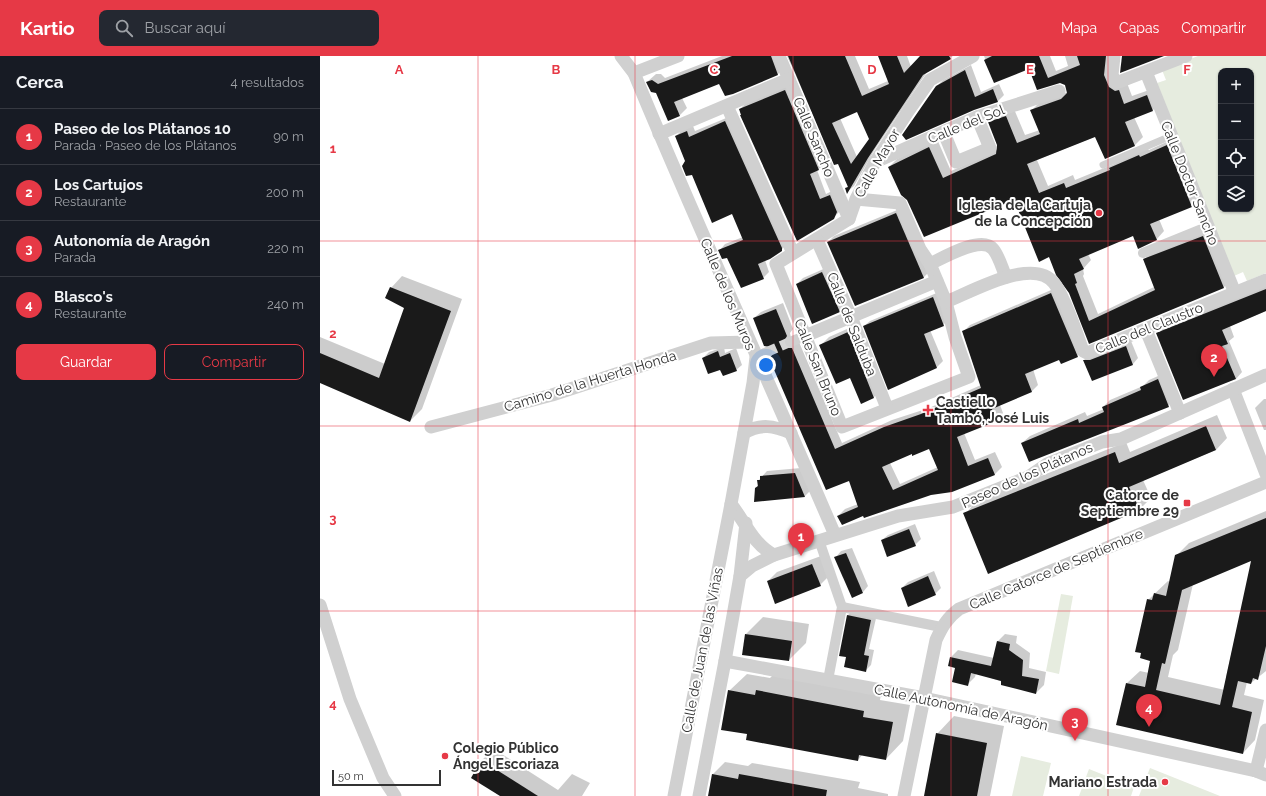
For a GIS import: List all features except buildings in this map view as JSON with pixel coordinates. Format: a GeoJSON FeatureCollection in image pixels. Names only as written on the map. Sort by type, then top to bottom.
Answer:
{"type":"FeatureCollection","features":[{"type":"Feature","properties":{"kind":"street","name":"Calle de los Muros"},"geometry":{"type":"LineString","coordinates":[[621,56],[634,73],[749,342],[761,354],[791,433],[835,535]]}},
{"type":"Feature","properties":{"kind":"street"},"geometry":{"type":"LineString","coordinates":[[634,73],[678,56]]}},
{"type":"Feature","properties":{"kind":"street","name":"Calle Sancho"},"geometry":{"type":"LineString","coordinates":[[779,56],[849,219]]}},
{"type":"Feature","properties":{"kind":"street","name":"Calle Mayor"},"geometry":{"type":"LineString","coordinates":[[849,219],[856,199],[875,162],[930,80],[973,56]]}},
{"type":"Feature","properties":{"kind":"street"},"geometry":{"type":"LineString","coordinates":[[1114,56],[1112,75],[1116,83],[1186,56]]}},
{"type":"Feature","properties":{"kind":"street","name":"Calle Doctor Sancho"},"geometry":{"type":"LineString","coordinates":[[1146,72],[1207,227],[1236,293]]}},
{"type":"Feature","properties":{"kind":"street"},"geometry":{"type":"LineString","coordinates":[[659,134],[789,79]]}},
{"type":"Feature","properties":{"kind":"street","name":"Calle del Sol"},"geometry":{"type":"LineString","coordinates":[[875,162],[944,133],[977,117],[1059,91]]}},
{"type":"Feature","properties":{"kind":"street"},"geometry":{"type":"LineString","coordinates":[[727,106],[793,254],[849,219]]}},
{"type":"Feature","properties":{"kind":"street"},"geometry":{"type":"LineString","coordinates":[[944,133],[956,162],[990,148],[977,117]]}},
{"type":"Feature","properties":{"kind":"street"},"geometry":{"type":"LineString","coordinates":[[856,199],[900,203],[920,249],[930,264],[946,302],[1006,277],[994,250],[985,244],[975,245],[930,264]]}},
{"type":"Feature","properties":{"kind":"street"},"geometry":{"type":"LineString","coordinates":[[1143,253],[1207,227]]}},
{"type":"Feature","properties":{"kind":"street","name":"Calle de Salduba"},"geometry":{"type":"LineString","coordinates":[[817,240],[851,317],[887,408]]}},
{"type":"Feature","properties":{"kind":"street","name":"Calle San Bruno"},"geometry":{"type":"LineString","coordinates":[[793,254],[776,264],[842,427],[969,377],[955,337],[946,302]]}},
{"type":"Feature","properties":{"kind":"street","name":"Calle del Claustro"},"geometry":{"type":"LineString","coordinates":[[1006,277],[1031,273],[1050,278],[1057,287],[1083,351],[1087,353],[1266,280]]}},
{"type":"Feature","properties":{"kind":"street"},"geometry":{"type":"LineString","coordinates":[[790,342],[937,281]]}},
{"type":"Feature","properties":{"kind":"street"},"geometry":{"type":"LineString","coordinates":[[1146,330],[1180,413]]}},
{"type":"Feature","properties":{"kind":"street","name":"Camino de la Huerta Honda"},"geometry":{"type":"LineString","coordinates":[[431,427],[552,395],[711,343],[749,342]]}},
{"type":"Feature","properties":{"kind":"street","name":"Calle de Juan de las Viñas"},"geometry":{"type":"LineString","coordinates":[[674,796],[732,504],[744,433],[761,354]]}},
{"type":"Feature","properties":{"kind":"street","name":"Paseo de los Plátanos"},"geometry":{"type":"LineString","coordinates":[[740,576],[752,566],[774,555],[819,540],[898,516],[958,505],[1028,477],[1046,464],[1102,442],[1121,439],[1266,375]]}},
{"type":"Feature","properties":{"kind":"street"},"geometry":{"type":"LineString","coordinates":[[1233,389],[1266,474]]}},
{"type":"Feature","properties":{"kind":"street"},"geometry":{"type":"LineString","coordinates":[[744,433],[753,428],[771,426],[791,433]]}},
{"type":"Feature","properties":{"kind":"street","name":"Calle Catorce de Septiembre"},"geometry":{"type":"LineString","coordinates":[[904,796],[936,640],[941,627],[948,618],[959,609],[1266,482]]}},
{"type":"Feature","properties":{"kind":"street"},"geometry":{"type":"LineString","coordinates":[[732,504],[746,523],[758,544],[774,555]]}},
{"type":"Feature","properties":{"kind":"street","name":"Calle de Juan de las Viñas"},"geometry":{"type":"LineString","coordinates":[[699,796],[740,576],[746,523]]}},
{"type":"Feature","properties":{"kind":"street"},"geometry":{"type":"LineString","coordinates":[[819,540],[842,606],[828,680]]}},
{"type":"Feature","properties":{"kind":"street"},"geometry":{"type":"LineString","coordinates":[[320,605],[350,699],[383,778],[395,796]]}},
{"type":"Feature","properties":{"kind":"street"},"geometry":{"type":"LineString","coordinates":[[842,606],[941,627]]}},
{"type":"Feature","properties":{"kind":"street","name":"Calle Autonomía de Aragón"},"geometry":{"type":"LineString","coordinates":[[725,661],[924,698],[1261,773]]}},
{"type":"Feature","properties":{"kind":"street"},"geometry":{"type":"LineString","coordinates":[[1261,773],[1266,730]]}},
{"type":"Feature","properties":{"kind":"lane"},"geometry":{"type":"LineString","coordinates":[[1103,165],[1171,136]]}},
{"type":"Feature","properties":{"kind":"shaded area"},"geometry":{"type":"Polygon","coordinates":[[[1198,56],[1266,56],[1266,273],[1247,281],[1243,272],[1234,276],[1157,83],[1166,80],[1162,70],[1198,56]]]}},
{"type":"Feature","properties":{"kind":"shaded area"},"geometry":{"type":"Polygon","coordinates":[[[1061,594],[1073,596],[1059,674],[1046,671],[1061,594]]]}},
{"type":"Feature","properties":{"kind":"shaded area"},"geometry":{"type":"Polygon","coordinates":[[[1021,756],[1051,763],[1043,796],[1012,796],[1021,756]]]}},
{"type":"Feature","properties":{"kind":"shaded area","name":"Mariano Estrada"},"geometry":{"type":"Polygon","coordinates":[[[1150,768],[1220,796],[1139,796],[1150,768]]]}},
{"type":"Feature","properties":{"kind":"shaded area"},"geometry":{"type":"Polygon","coordinates":[[[1089,769],[1134,787],[1131,796],[1079,796],[1089,769]]]}},
{"type":"Feature","properties":{"kind":"tunnel"},"geometry":{"type":"LineString","coordinates":[[767,352],[790,342]]}},
{"type":"Feature","properties":{"kind":"place","name":"Iglesia de la Cartuja de la Concepción"},"geometry":{"type":"Point","coordinates":[1099,213]}},
{"type":"Feature","properties":{"kind":"place","name":"Los Cartujos"},"geometry":{"type":"Point","coordinates":[1214,377]}},
{"type":"Feature","properties":{"kind":"place","name":"Castiello Tambó, José Luis"},"geometry":{"type":"Point","coordinates":[928,410]}},
{"type":"Feature","properties":{"kind":"place","name":"Catorce de Septiembre 29"},"geometry":{"type":"Point","coordinates":[1187,503]}},
{"type":"Feature","properties":{"kind":"place","name":"Paseo de los Plátanos 10"},"geometry":{"type":"Point","coordinates":[801,556]}},
{"type":"Feature","properties":{"kind":"place","name":"Blasco's"},"geometry":{"type":"Point","coordinates":[1149,727]}},
{"type":"Feature","properties":{"kind":"place","name":"Autonomía de Aragón"},"geometry":{"type":"Point","coordinates":[1075,741]}},
{"type":"Feature","properties":{"kind":"place","name":"Colegio Público Ángel Escoriaza"},"geometry":{"type":"Point","coordinates":[445,756]}},
{"type":"Feature","properties":{"kind":"place","name":"Mariano Estrada"},"geometry":{"type":"Point","coordinates":[1165,782]}}]}
